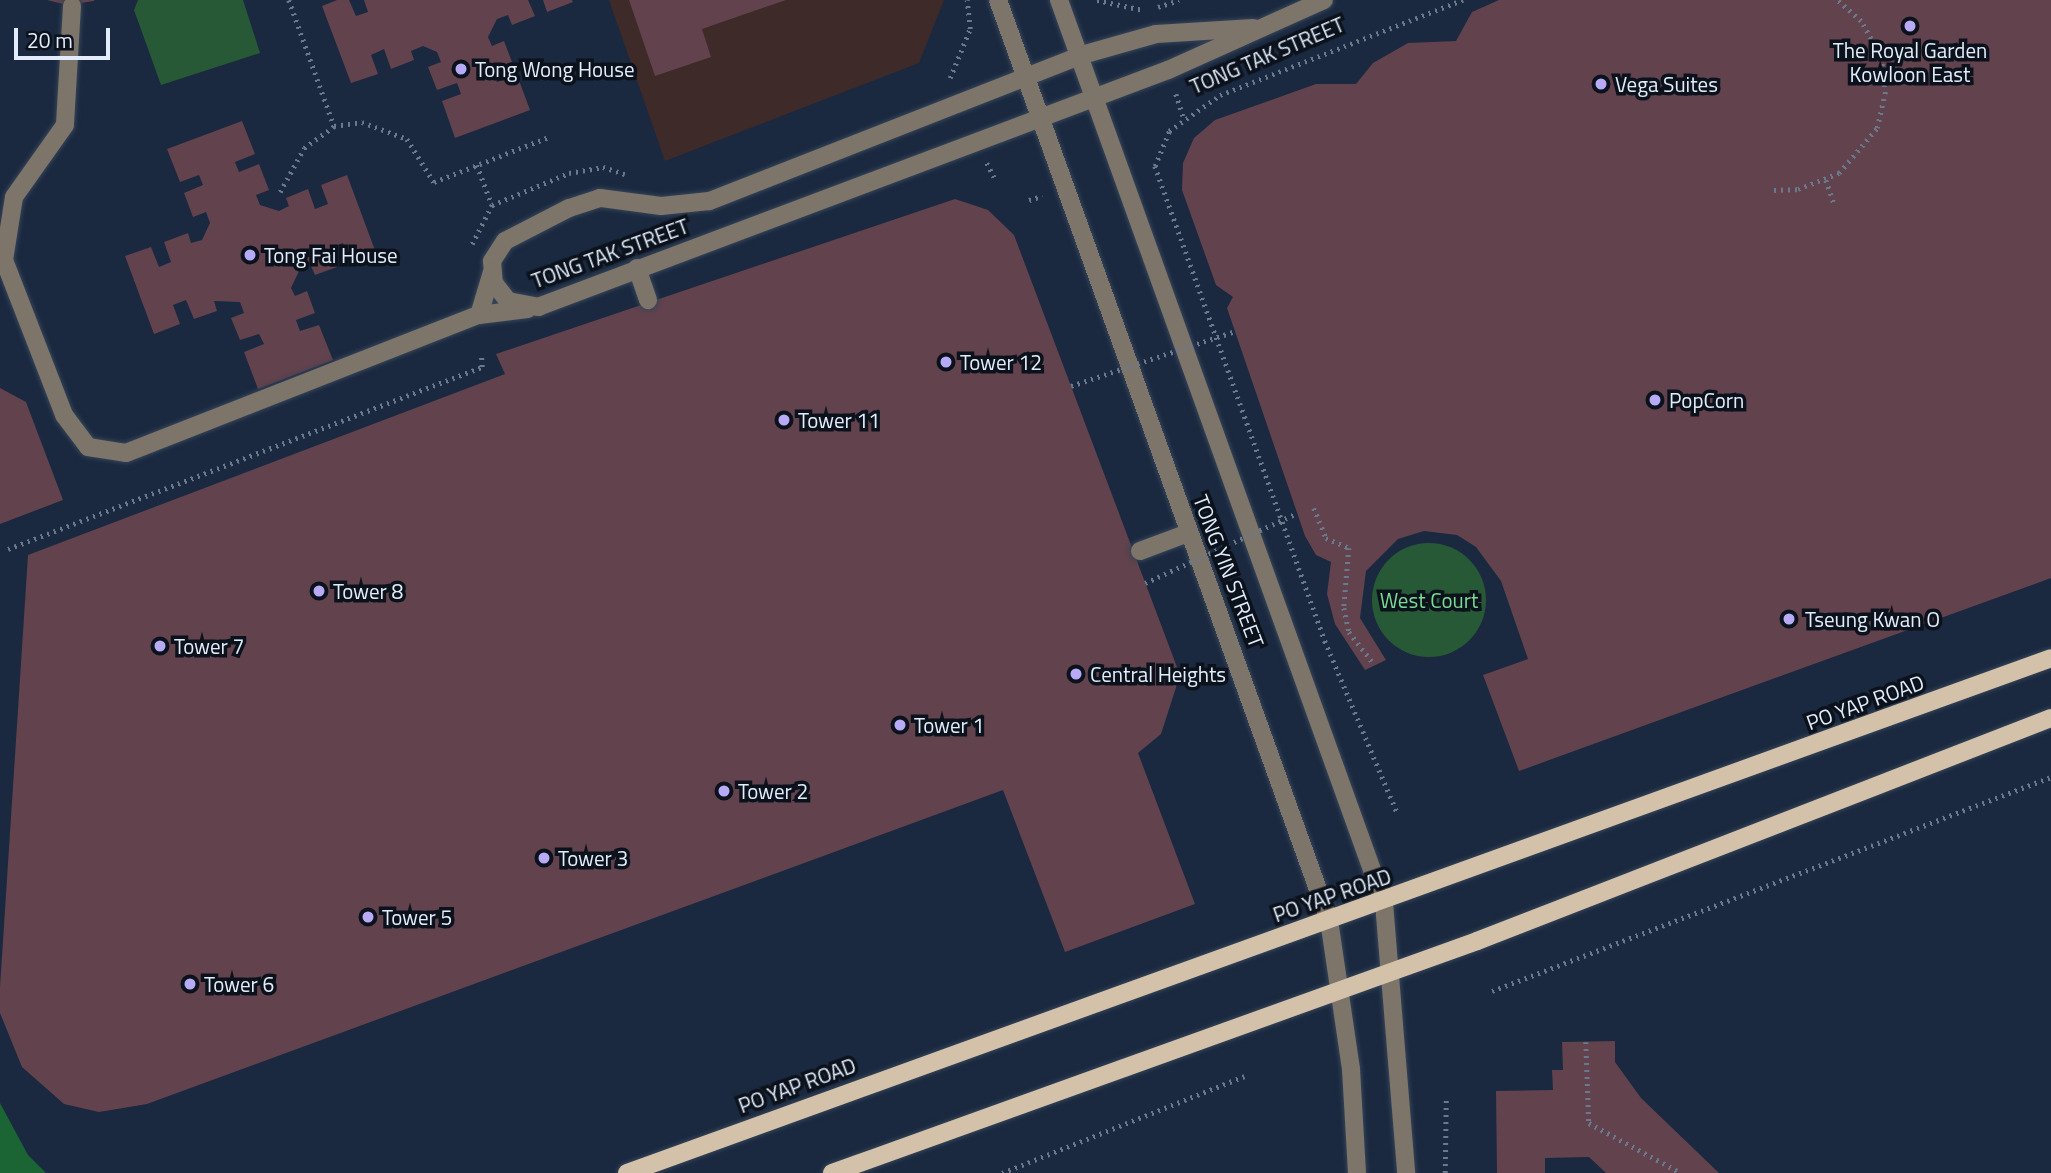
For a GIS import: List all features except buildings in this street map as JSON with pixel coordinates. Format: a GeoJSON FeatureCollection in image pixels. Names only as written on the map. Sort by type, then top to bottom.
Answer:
{"type":"FeatureCollection","features":[{"type":"Feature","properties":{"kind":"main road","name":"PO YAP ROAD"},"geometry":{"type":"LineString","coordinates":[[627,1173],[1329,920],[1384,903],[2051,658]]}},
{"type":"Feature","properties":{"kind":"main road"},"geometry":{"type":"LineString","coordinates":[[832,1173],[1391,972],[2051,718]]}},
{"type":"Feature","properties":{"kind":"street","name":"TONG YIN STREET"},"geometry":{"type":"LineString","coordinates":[[998,0],[1329,920],[1341,989],[1357,1173]]}},
{"type":"Feature","properties":{"kind":"street","name":"TONG YIN STREET"},"geometry":{"type":"LineString","coordinates":[[1059,0],[1098,94],[1384,903],[1406,1173]]}},
{"type":"Feature","properties":{"kind":"street","name":"TONG TAK STREET"},"geometry":{"type":"LineString","coordinates":[[1252,28],[1156,34],[1082,55],[1024,75],[709,201],[661,206],[600,198],[569,208],[505,241],[492,272],[508,301],[538,307],[1038,115],[1168,70],[1252,28],[1324,0]]}},
{"type":"Feature","properties":{"kind":"street"},"geometry":{"type":"LineString","coordinates":[[72,6],[65,125],[14,197],[5,260],[64,415],[88,447],[126,453],[479,315],[538,307]]}},
{"type":"Feature","properties":{"kind":"street"},"geometry":{"type":"LineString","coordinates":[[637,268],[648,300]]}},
{"type":"Feature","properties":{"kind":"street"},"geometry":{"type":"LineString","coordinates":[[479,315],[492,272]]}},
{"type":"Feature","properties":{"kind":"street"},"geometry":{"type":"LineString","coordinates":[[1140,551],[1188,533]]}},
{"type":"Feature","properties":{"kind":"path"},"geometry":{"type":"LineString","coordinates":[[289,0],[334,126]]}},
{"type":"Feature","properties":{"kind":"path"},"geometry":{"type":"LineString","coordinates":[[948,80],[957,71],[970,29],[968,0]]}},
{"type":"Feature","properties":{"kind":"path"},"geometry":{"type":"LineString","coordinates":[[1097,0],[1148,10],[1179,0]]}},
{"type":"Feature","properties":{"kind":"path","name":"TONG TAK STREET"},"geometry":{"type":"LineString","coordinates":[[1397,812],[1325,640],[1155,166],[1169,131],[1220,95],[1463,0]]}},
{"type":"Feature","properties":{"kind":"path"},"geometry":{"type":"LineString","coordinates":[[1774,190],[1826,180],[1867,146],[1885,94],[1873,38],[1837,0]]}},
{"type":"Feature","properties":{"kind":"path"},"geometry":{"type":"LineString","coordinates":[[280,192],[304,148],[334,126],[362,122],[407,139],[434,182],[548,136]]}},
{"type":"Feature","properties":{"kind":"path"},"geometry":{"type":"LineString","coordinates":[[477,165],[492,205]]}},
{"type":"Feature","properties":{"kind":"path"},"geometry":{"type":"LineString","coordinates":[[1826,180],[1834,203]]}},
{"type":"Feature","properties":{"kind":"path"},"geometry":{"type":"LineString","coordinates":[[1071,386],[1235,331]]}},
{"type":"Feature","properties":{"kind":"path"},"geometry":{"type":"LineString","coordinates":[[8,549],[482,367],[481,353]]}},
{"type":"Feature","properties":{"kind":"path"},"geometry":{"type":"LineString","coordinates":[[1314,508],[1326,537],[1349,548],[1344,608],[1349,632],[1372,661]]}},
{"type":"Feature","properties":{"kind":"path"},"geometry":{"type":"LineString","coordinates":[[1145,583],[1297,513]]}},
{"type":"Feature","properties":{"kind":"path"},"geometry":{"type":"LineString","coordinates":[[1492,991],[2051,776]]}},
{"type":"Feature","properties":{"kind":"path"},"geometry":{"type":"LineString","coordinates":[[1586,1042],[1589,1123],[1681,1173]]}},
{"type":"Feature","properties":{"kind":"path"},"geometry":{"type":"LineString","coordinates":[[1002,1173],[1244,1076]]}},
{"type":"Feature","properties":{"kind":"path"},"geometry":{"type":"LineString","coordinates":[[1445,1173],[1446,1097]]}},
{"type":"Feature","properties":{"kind":"shaded area"},"geometry":{"type":"Polygon","coordinates":[[[609,0],[944,0],[919,63],[665,161],[609,0]]]}},
{"type":"Feature","properties":{"kind":"green space"},"geometry":{"type":"Polygon","coordinates":[[[138,0],[243,0],[260,53],[161,85],[134,10],[138,0]]]}},
{"type":"Feature","properties":{"kind":"green space","name":"West Court"},"geometry":{"type":"Polygon","coordinates":[[[1429,543],[1451,548],[1469,560],[1481,578],[1486,600],[1481,622],[1469,640],[1451,652],[1429,657],[1407,652],[1389,640],[1377,622],[1372,600],[1377,578],[1389,560],[1407,548],[1429,543]]]}},
{"type":"Feature","properties":{"kind":"green space"},"geometry":{"type":"Polygon","coordinates":[[[0,1103],[28,1155],[46,1173],[0,1173],[0,1103]]]}},
{"type":"Feature","properties":{"kind":"place","name":"The Royal Garden Kowloon East"},"geometry":{"type":"Point","coordinates":[1910,26]}},
{"type":"Feature","properties":{"kind":"place","name":"Tong Wong House"},"geometry":{"type":"Point","coordinates":[461,69]}},
{"type":"Feature","properties":{"kind":"place","name":"Vega Suites"},"geometry":{"type":"Point","coordinates":[1601,84]}},
{"type":"Feature","properties":{"kind":"place","name":"Tong Fai House"},"geometry":{"type":"Point","coordinates":[250,255]}},
{"type":"Feature","properties":{"kind":"place","name":"Tower 12"},"geometry":{"type":"Point","coordinates":[946,362]}},
{"type":"Feature","properties":{"kind":"place","name":"PopCorn"},"geometry":{"type":"Point","coordinates":[1655,400]}},
{"type":"Feature","properties":{"kind":"place","name":"Tower 11"},"geometry":{"type":"Point","coordinates":[784,420]}},
{"type":"Feature","properties":{"kind":"place","name":"Tower 8"},"geometry":{"type":"Point","coordinates":[319,591]}},
{"type":"Feature","properties":{"kind":"place","name":"Tseung Kwan O"},"geometry":{"type":"Point","coordinates":[1789,619]}},
{"type":"Feature","properties":{"kind":"place","name":"Tower 7"},"geometry":{"type":"Point","coordinates":[160,646]}},
{"type":"Feature","properties":{"kind":"place","name":"Central Heights"},"geometry":{"type":"Point","coordinates":[1076,674]}},
{"type":"Feature","properties":{"kind":"place","name":"Tower 1"},"geometry":{"type":"Point","coordinates":[900,725]}},
{"type":"Feature","properties":{"kind":"place","name":"Tower 2"},"geometry":{"type":"Point","coordinates":[724,791]}},
{"type":"Feature","properties":{"kind":"place","name":"Tower 3"},"geometry":{"type":"Point","coordinates":[544,858]}},
{"type":"Feature","properties":{"kind":"place","name":"Tower 5"},"geometry":{"type":"Point","coordinates":[368,917]}},
{"type":"Feature","properties":{"kind":"place","name":"Tower 6"},"geometry":{"type":"Point","coordinates":[190,984]}}]}
